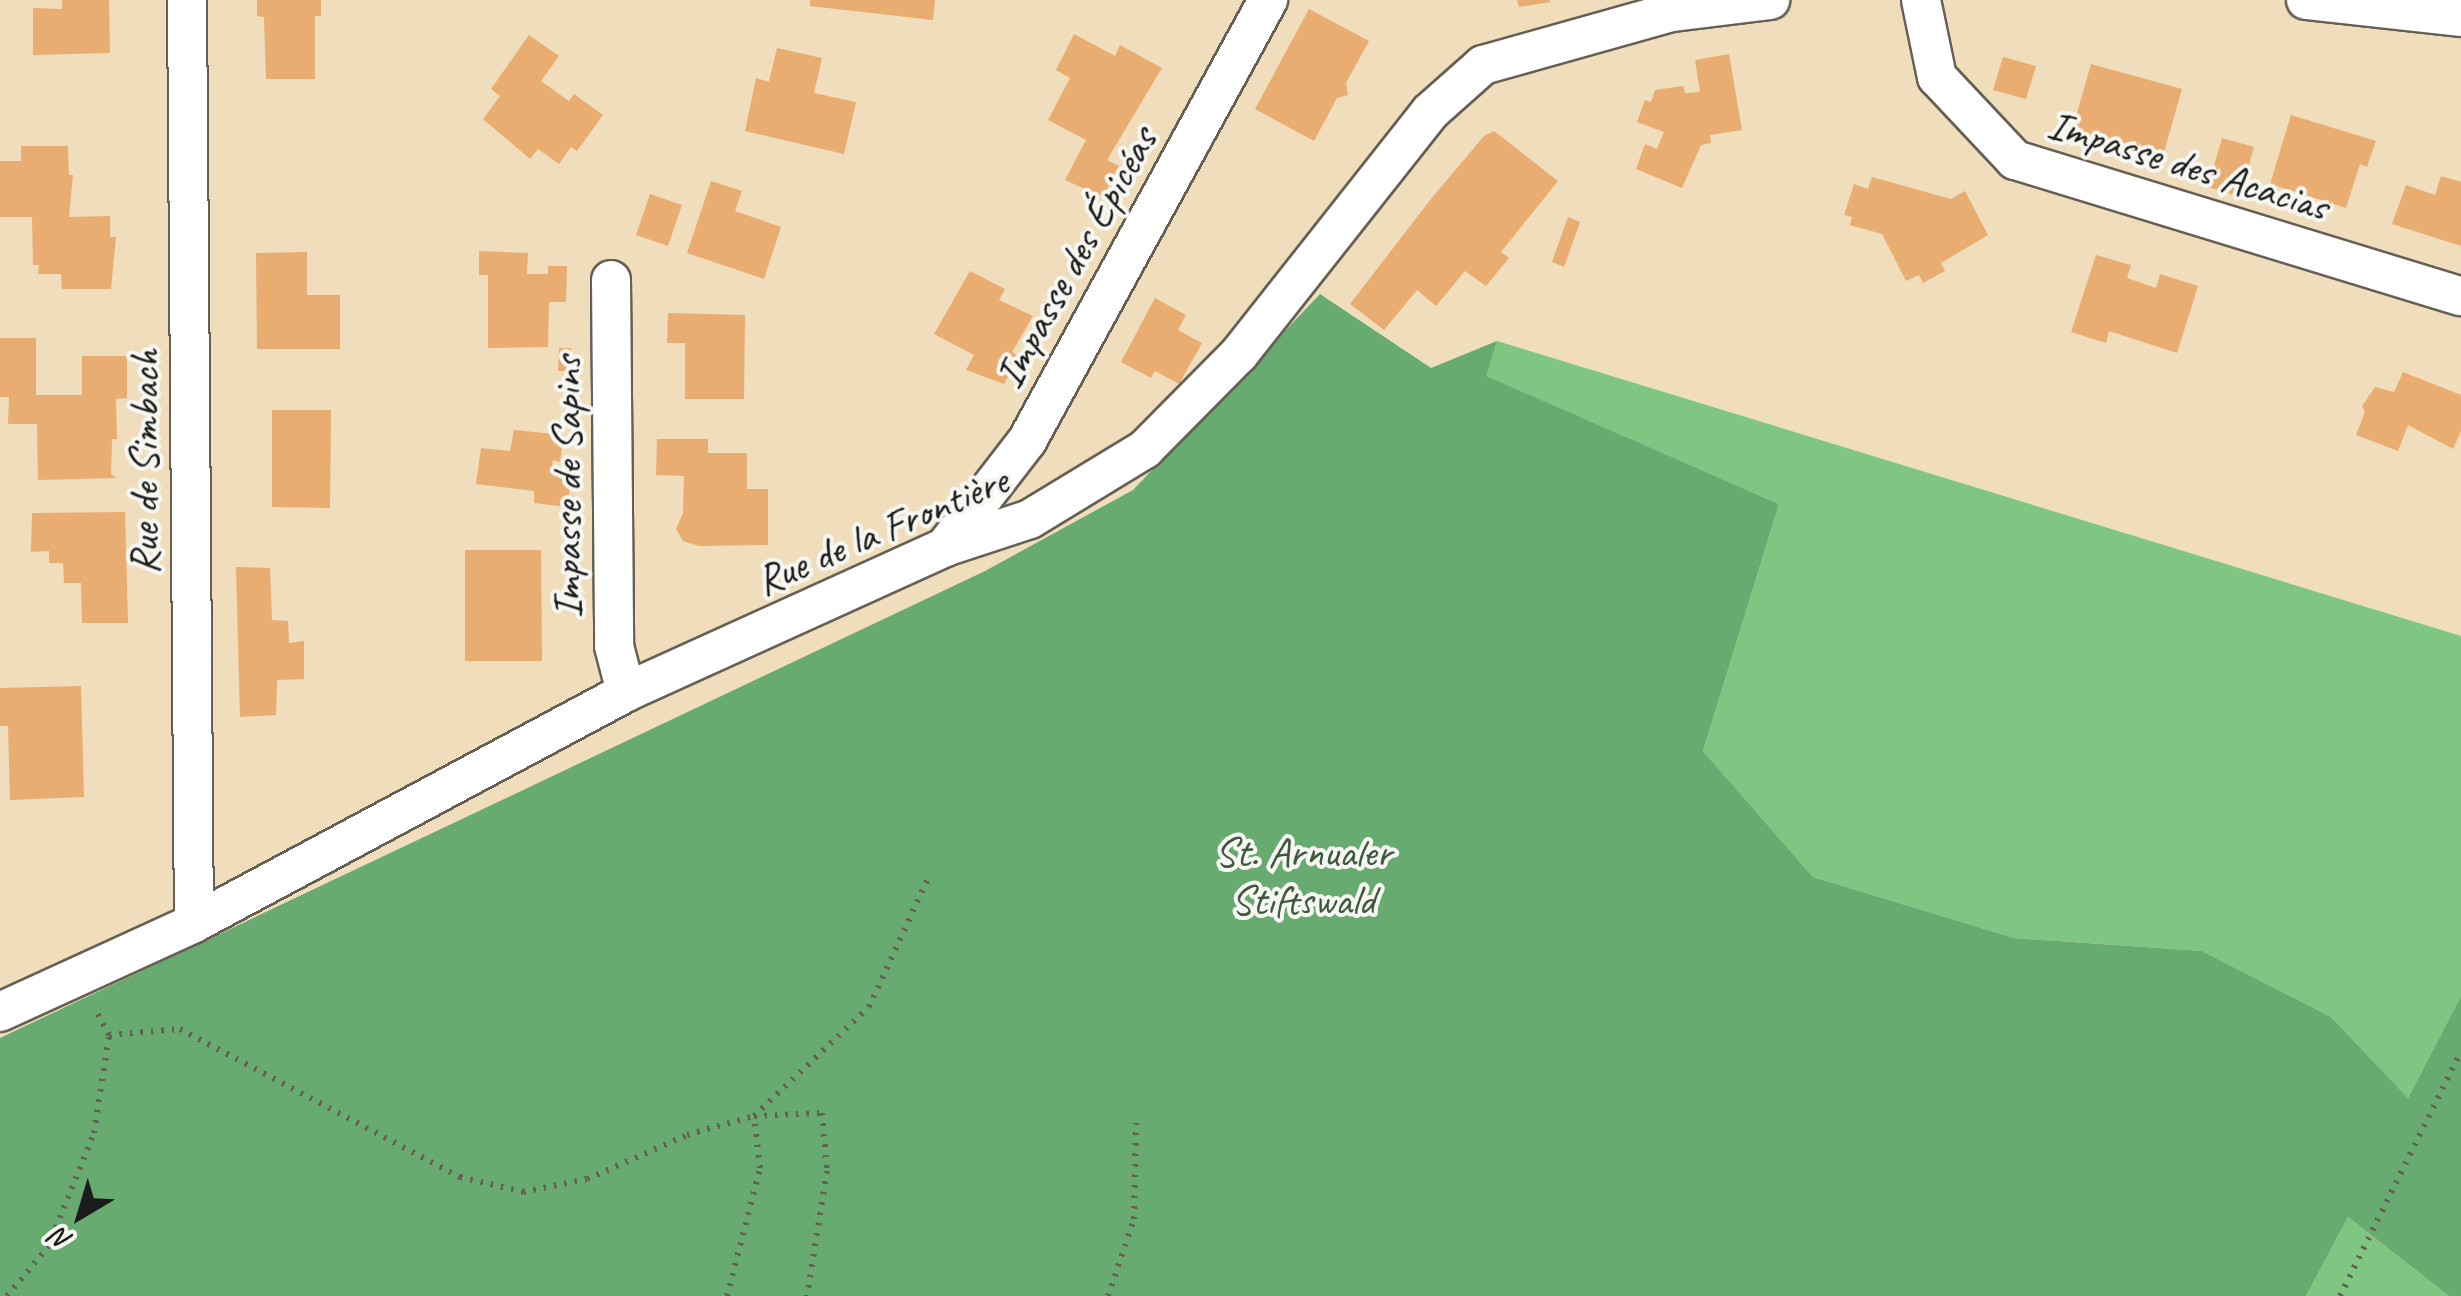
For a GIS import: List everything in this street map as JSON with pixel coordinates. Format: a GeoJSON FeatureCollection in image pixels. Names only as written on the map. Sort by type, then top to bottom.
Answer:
{"type":"FeatureCollection","features":[{"type":"Feature","properties":{"kind":"street","name":"Rue de Simbach"},"geometry":{"type":"LineString","coordinates":[[187,0],[194,923]]}},
{"type":"Feature","properties":{"kind":"street","name":"Impasse des Épicéas"},"geometry":{"type":"LineString","coordinates":[[945,548],[1027,441],[1268,0]]}},
{"type":"Feature","properties":{"kind":"street","name":"Rue de la Frontière"},"geometry":{"type":"LineString","coordinates":[[0,1012],[194,923],[626,692],[945,548],[1030,519],[1144,450],[1240,354],[1430,112],[1482,65],[1672,12],[1770,0]]}},
{"type":"Feature","properties":{"kind":"street","name":"Impasse des Acacias"},"geometry":{"type":"LineString","coordinates":[[1921,0],[1937,76],[2015,160],[2461,296]]}},
{"type":"Feature","properties":{"kind":"street"},"geometry":{"type":"LineString","coordinates":[[2306,0],[2461,17]]}},
{"type":"Feature","properties":{"kind":"street","name":"Impasse de Sapins"},"geometry":{"type":"LineString","coordinates":[[612,280],[614,646],[626,692]]}},
{"type":"Feature","properties":{"kind":"path"},"geometry":{"type":"LineString","coordinates":[[754,1116],[870,1007],[928,878]]}},
{"type":"Feature","properties":{"kind":"path"},"geometry":{"type":"LineString","coordinates":[[7,1296],[48,1246],[94,1133],[109,1035],[80,976]]}},
{"type":"Feature","properties":{"kind":"path"},"geometry":{"type":"LineString","coordinates":[[109,1035],[180,1029],[460,1177],[523,1192],[587,1179],[688,1135],[754,1116],[822,1113],[827,1170],[808,1296]]}},
{"type":"Feature","properties":{"kind":"path"},"geometry":{"type":"LineString","coordinates":[[2340,1296],[2461,1051]]}},
{"type":"Feature","properties":{"kind":"path"},"geometry":{"type":"LineString","coordinates":[[727,1296],[760,1168],[754,1116]]}},
{"type":"Feature","properties":{"kind":"path"},"geometry":{"type":"LineString","coordinates":[[1108,1296],[1134,1219],[1136,1124]]}},
{"type":"Feature","properties":{"kind":"green space","name":"St. Arnualer Stiftswald"},"geometry":{"type":"Polygon","coordinates":[[[1320,294],[1431,368],[1497,341],[1486,376],[1779,504],[1703,751],[1813,877],[2014,938],[2202,951],[2331,1017],[2408,1098],[2461,996],[2461,1296],[2449,1296],[2348,1217],[2306,1296],[0,1296],[0,1038],[985,571],[1133,490],[1320,294]]]}},
{"type":"Feature","properties":{"kind":"green space"},"geometry":{"type":"Polygon","coordinates":[[[1497,341],[2461,636],[2461,996],[2408,1098],[2331,1017],[2202,951],[2014,938],[1813,877],[1703,751],[1779,504],[1485,376],[1497,341]]]}},
{"type":"Feature","properties":{"kind":"green space"},"geometry":{"type":"Polygon","coordinates":[[[2348,1217],[2449,1296],[2306,1296],[2348,1217]]]}},
{"type":"Feature","properties":{"kind":"building"},"geometry":{"type":"Polygon","coordinates":[[[62,0],[109,0],[110,53],[33,55],[33,8],[62,9],[62,0]]]}},
{"type":"Feature","properties":{"kind":"building"},"geometry":{"type":"Polygon","coordinates":[[[257,0],[321,0],[321,16],[315,16],[315,79],[266,79],[264,17],[257,16],[257,0]]]}},
{"type":"Feature","properties":{"kind":"building"},"geometry":{"type":"Polygon","coordinates":[[[810,0],[935,0],[933,20],[810,6],[810,0]]]}},
{"type":"Feature","properties":{"kind":"building"},"geometry":{"type":"Polygon","coordinates":[[[1517,0],[1550,0],[1550,2],[1519,7],[1517,0]]]}},
{"type":"Feature","properties":{"kind":"building"},"geometry":{"type":"Polygon","coordinates":[[[1309,9],[1369,41],[1346,83],[1348,95],[1337,98],[1314,141],[1255,109],[1309,9]]]}},
{"type":"Feature","properties":{"kind":"building"},"geometry":{"type":"Polygon","coordinates":[[[1074,34],[1115,56],[1120,45],[1162,68],[1107,160],[1119,166],[1103,197],[1065,180],[1086,140],[1048,120],[1070,78],[1056,70],[1074,34]]]}},
{"type":"Feature","properties":{"kind":"building"},"geometry":{"type":"Polygon","coordinates":[[[529,35],[559,56],[541,81],[569,101],[574,94],[603,115],[577,151],[571,147],[559,164],[538,149],[530,159],[483,119],[500,96],[491,89],[529,35]]]}},
{"type":"Feature","properties":{"kind":"building"},"geometry":{"type":"Polygon","coordinates":[[[777,48],[822,58],[814,93],[856,102],[844,154],[745,131],[756,78],[769,82],[777,48]]]}},
{"type":"Feature","properties":{"kind":"building"},"geometry":{"type":"Polygon","coordinates":[[[1729,54],[1742,130],[1710,135],[1711,143],[1701,145],[1682,188],[1636,169],[1645,144],[1657,149],[1664,132],[1637,122],[1645,100],[1651,102],[1655,90],[1683,86],[1685,93],[1700,92],[1695,60],[1729,54]]]}},
{"type":"Feature","properties":{"kind":"building"},"geometry":{"type":"Polygon","coordinates":[[[2003,57],[2036,66],[2026,99],[1993,90],[2003,57]]]}},
{"type":"Feature","properties":{"kind":"building"},"geometry":{"type":"Polygon","coordinates":[[[2091,64],[2182,89],[2162,159],[2071,134],[2091,64]]]}},
{"type":"Feature","properties":{"kind":"building"},"geometry":{"type":"Polygon","coordinates":[[[2291,115],[2376,141],[2367,167],[2360,164],[2346,208],[2270,184],[2291,115]]]}},
{"type":"Feature","properties":{"kind":"building"},"geometry":{"type":"Polygon","coordinates":[[[1494,131],[1558,181],[1501,252],[1509,258],[1486,286],[1465,271],[1436,306],[1417,290],[1384,330],[1350,304],[1431,199],[1484,136],[1494,131]]]}},
{"type":"Feature","properties":{"kind":"building"},"geometry":{"type":"Polygon","coordinates":[[[2222,138],[2254,147],[2240,197],[2208,187],[2222,138]]]}},
{"type":"Feature","properties":{"kind":"building"},"geometry":{"type":"Polygon","coordinates":[[[21,146],[68,146],[69,175],[73,175],[69,217],[110,216],[110,237],[116,237],[111,289],[62,289],[61,274],[38,274],[39,265],[33,265],[32,217],[0,217],[0,161],[21,161],[21,146]]]}},
{"type":"Feature","properties":{"kind":"building"},"geometry":{"type":"Polygon","coordinates":[[[2441,176],[2461,182],[2461,246],[2392,224],[2406,185],[2435,195],[2441,176]]]}},
{"type":"Feature","properties":{"kind":"building"},"geometry":{"type":"Polygon","coordinates":[[[1872,177],[1951,199],[1965,191],[1988,235],[1941,263],[1945,271],[1923,283],[1919,275],[1906,281],[1882,234],[1850,225],[1852,217],[1844,215],[1854,184],[1868,189],[1872,177]]]}},
{"type":"Feature","properties":{"kind":"building"},"geometry":{"type":"Polygon","coordinates":[[[711,181],[742,191],[735,211],[781,227],[764,279],[687,253],[711,181]]]}},
{"type":"Feature","properties":{"kind":"building"},"geometry":{"type":"Polygon","coordinates":[[[650,194],[682,205],[668,246],[636,235],[650,194]]]}},
{"type":"Feature","properties":{"kind":"building"},"geometry":{"type":"Polygon","coordinates":[[[1568,217],[1580,222],[1564,267],[1552,262],[1568,217]]]}},
{"type":"Feature","properties":{"kind":"building"},"geometry":{"type":"Polygon","coordinates":[[[479,251],[528,253],[527,274],[548,274],[548,266],[567,266],[566,302],[549,302],[548,347],[488,348],[488,275],[479,275],[479,251]]]}},
{"type":"Feature","properties":{"kind":"building"},"geometry":{"type":"Polygon","coordinates":[[[307,252],[307,295],[340,295],[340,349],[257,349],[256,253],[307,252]]]}},
{"type":"Feature","properties":{"kind":"building"},"geometry":{"type":"Polygon","coordinates":[[[2096,255],[2131,265],[2127,278],[2156,288],[2160,274],[2198,286],[2177,353],[2109,331],[2106,343],[2071,332],[2096,255]]]}},
{"type":"Feature","properties":{"kind":"building"},"geometry":{"type":"Polygon","coordinates":[[[970,271],[1005,289],[999,300],[1033,316],[1012,352],[1019,357],[1004,384],[966,370],[974,355],[934,334],[970,271]]]}},
{"type":"Feature","properties":{"kind":"building"},"geometry":{"type":"Polygon","coordinates":[[[1155,298],[1186,315],[1178,330],[1202,343],[1179,384],[1155,371],[1151,378],[1121,362],[1155,298]]]}},
{"type":"Feature","properties":{"kind":"building"},"geometry":{"type":"Polygon","coordinates":[[[668,313],[745,315],[744,399],[685,399],[685,343],[667,343],[668,313]]]}},
{"type":"Feature","properties":{"kind":"building"},"geometry":{"type":"Polygon","coordinates":[[[0,338],[36,338],[36,395],[82,395],[82,356],[127,356],[127,398],[116,399],[117,439],[112,439],[111,474],[117,478],[38,480],[37,424],[8,424],[9,397],[0,397],[0,338]]]}},
{"type":"Feature","properties":{"kind":"building"},"geometry":{"type":"Polygon","coordinates":[[[559,348],[571,348],[570,371],[558,371],[559,348]]]}},
{"type":"Feature","properties":{"kind":"building"},"geometry":{"type":"Polygon","coordinates":[[[2403,372],[2461,395],[2461,431],[2453,449],[2408,425],[2398,451],[2356,435],[2365,412],[2362,406],[2375,387],[2394,392],[2403,372]]]}},
{"type":"Feature","properties":{"kind":"building"},"geometry":{"type":"Polygon","coordinates":[[[272,410],[331,410],[330,508],[272,507],[272,410]]]}},
{"type":"Feature","properties":{"kind":"building"},"geometry":{"type":"Polygon","coordinates":[[[514,430],[564,435],[560,462],[553,460],[551,471],[572,473],[567,507],[534,503],[534,491],[476,484],[481,448],[510,451],[514,430]]]}},
{"type":"Feature","properties":{"kind":"building"},"geometry":{"type":"Polygon","coordinates":[[[657,439],[708,439],[708,453],[747,453],[747,489],[768,489],[768,545],[699,546],[683,541],[676,529],[683,513],[684,476],[656,475],[657,439]]]}},
{"type":"Feature","properties":{"kind":"building"},"geometry":{"type":"Polygon","coordinates":[[[125,512],[128,623],[82,623],[81,583],[64,583],[63,563],[49,563],[49,551],[31,552],[32,513],[125,512]]]}},
{"type":"Feature","properties":{"kind":"building"},"geometry":{"type":"Polygon","coordinates":[[[465,550],[541,550],[542,661],[465,661],[465,550]]]}},
{"type":"Feature","properties":{"kind":"building"},"geometry":{"type":"Polygon","coordinates":[[[236,567],[270,568],[272,620],[288,621],[289,643],[304,641],[304,679],[277,680],[276,715],[240,717],[236,567]]]}},
{"type":"Feature","properties":{"kind":"building"},"geometry":{"type":"Polygon","coordinates":[[[81,686],[84,797],[10,800],[8,726],[0,726],[0,688],[81,686]]]}}]}
